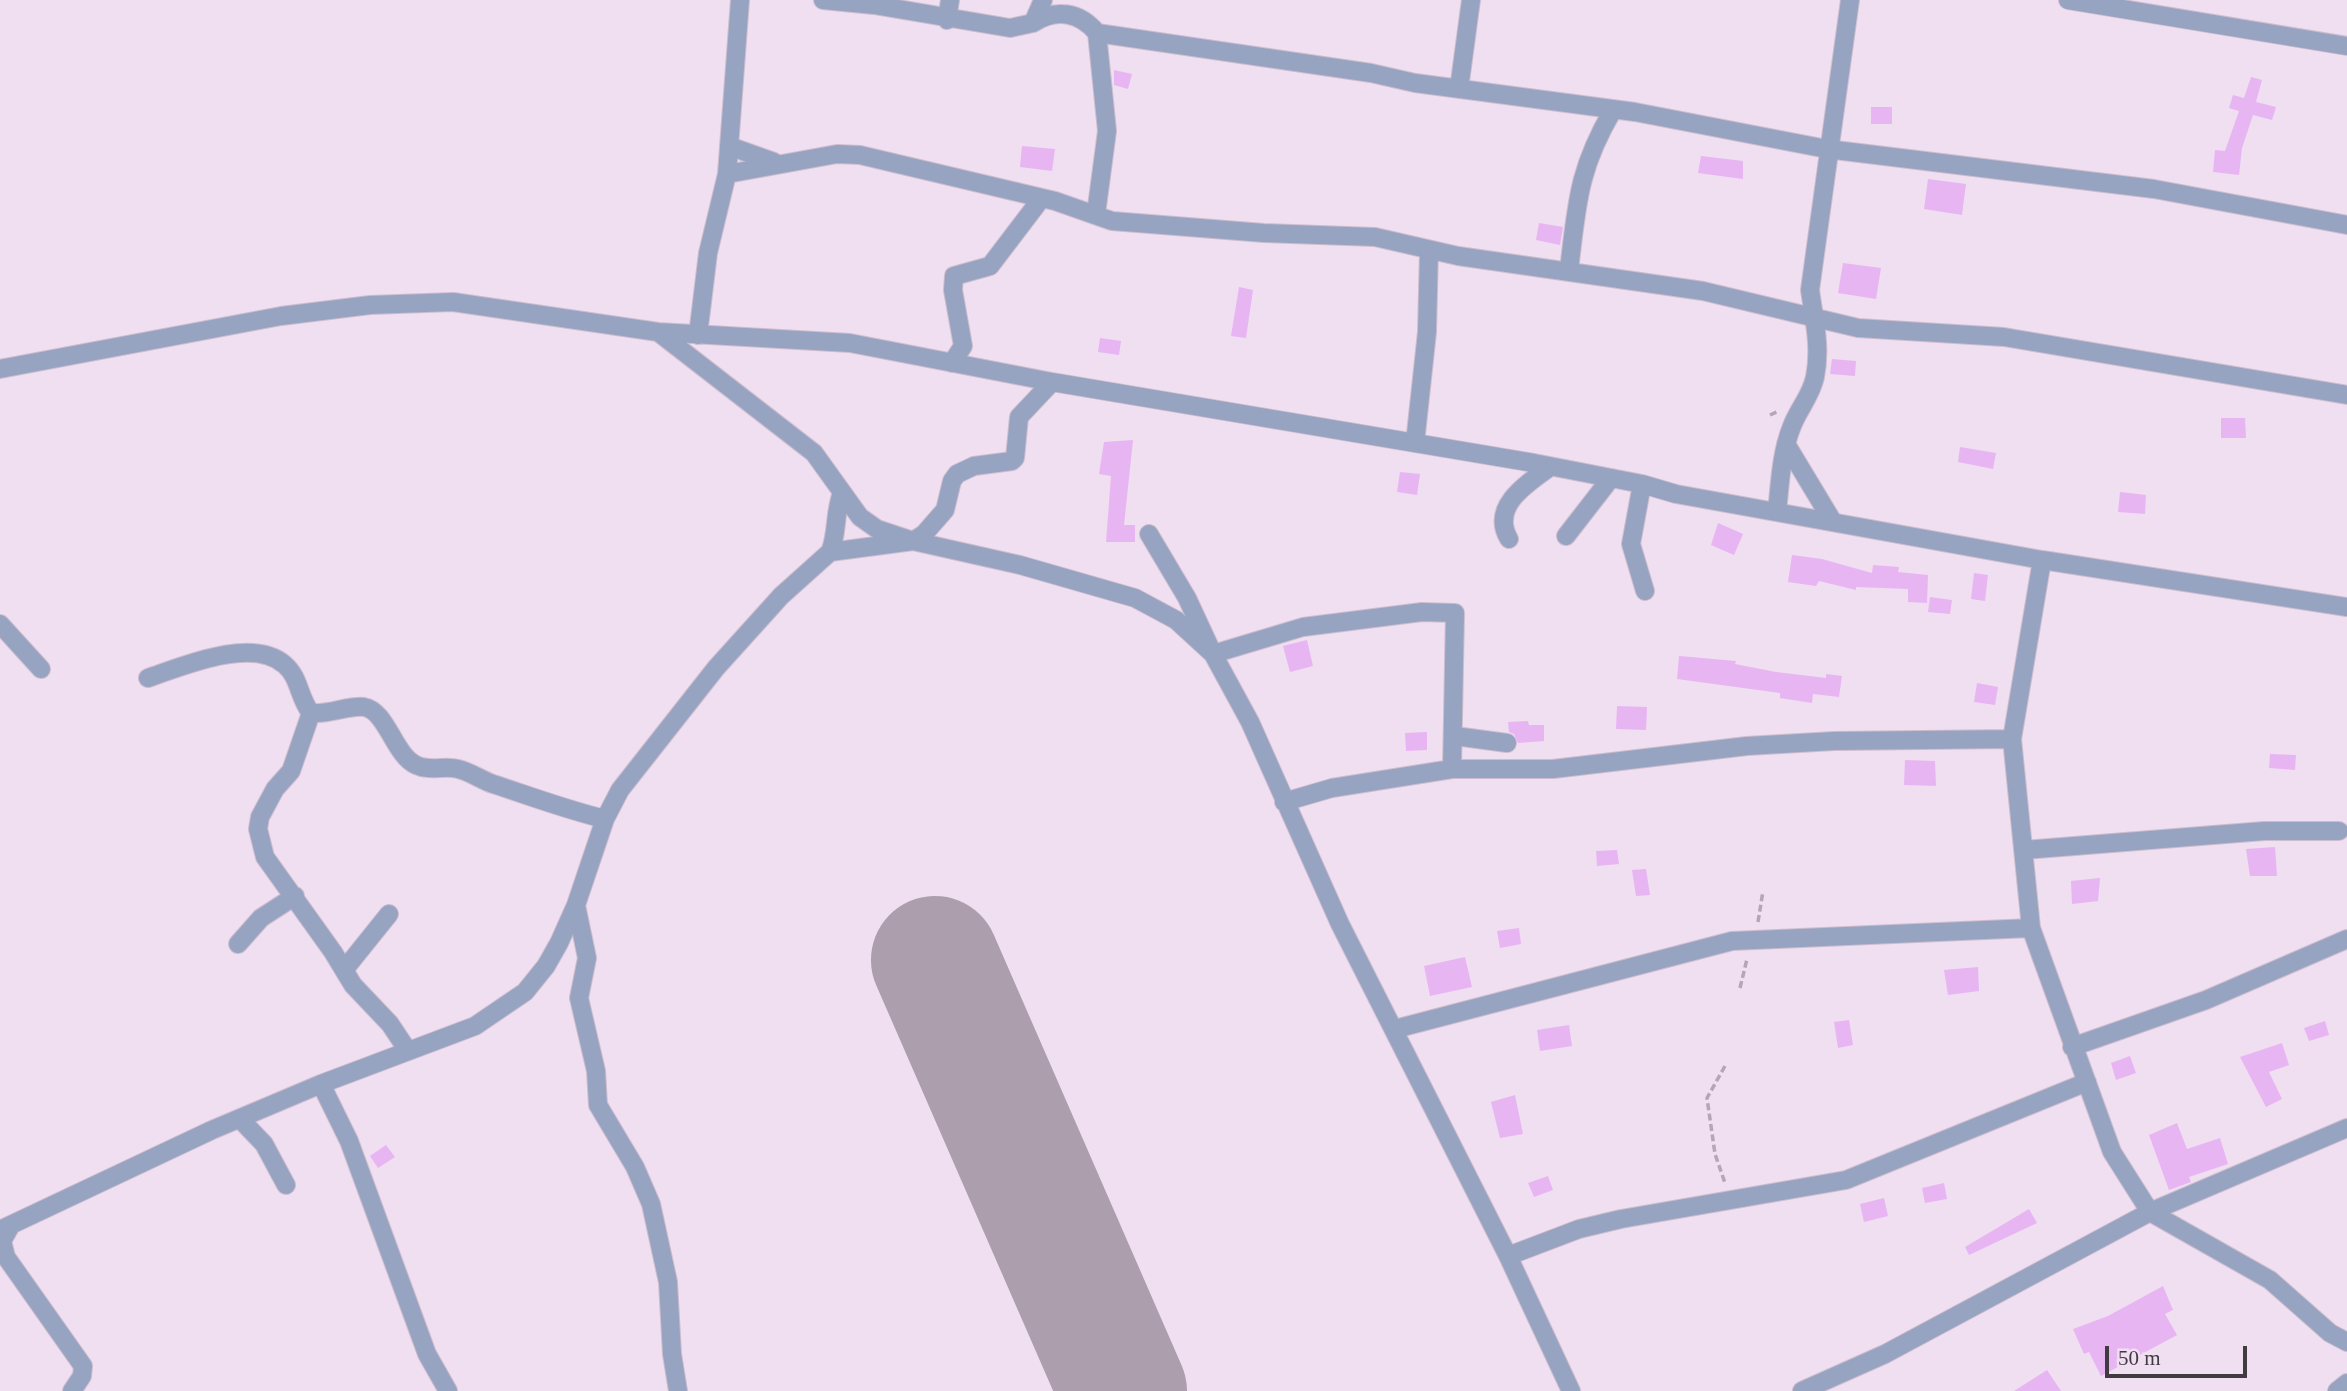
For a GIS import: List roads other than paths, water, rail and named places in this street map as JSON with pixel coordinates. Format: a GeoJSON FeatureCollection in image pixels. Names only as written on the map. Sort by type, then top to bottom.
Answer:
{"type":"FeatureCollection","features":[{"type":"Feature","properties":{"kind":"street"},"geometry":{"type":"LineString","coordinates":[[698,335],[708,253],[727,174],[740,0]]}},
{"type":"Feature","properties":{"kind":"street"},"geometry":{"type":"LineString","coordinates":[[823,0],[918,6],[947,20],[1010,28],[1060,13],[1073,14],[1089,23],[1097,33],[1107,131],[1096,214]]}},
{"type":"Feature","properties":{"kind":"street"},"geometry":{"type":"LineString","coordinates":[[947,20],[950,0]]}},
{"type":"Feature","properties":{"kind":"street"},"geometry":{"type":"LineString","coordinates":[[1033,23],[1043,0]]}},
{"type":"Feature","properties":{"kind":"street"},"geometry":{"type":"LineString","coordinates":[[1459,89],[1471,0]]}},
{"type":"Feature","properties":{"kind":"street"},"geometry":{"type":"LineString","coordinates":[[1777,512],[1786,444],[1792,426],[1811,394],[1815,375],[1818,337],[1813,318],[1811,290],[1825,195],[1827,149],[1850,0]]}},
{"type":"Feature","properties":{"kind":"street"},"geometry":{"type":"LineString","coordinates":[[2068,0],[2347,46]]}},
{"type":"Feature","properties":{"kind":"street"},"geometry":{"type":"LineString","coordinates":[[1097,33],[1613,110],[1827,149],[2154,189],[2347,225]]}},
{"type":"Feature","properties":{"kind":"street"},"geometry":{"type":"LineString","coordinates":[[1569,270],[1581,176],[1592,145],[1613,110]]}},
{"type":"Feature","properties":{"kind":"street"},"geometry":{"type":"LineString","coordinates":[[729,146],[777,164]]}},
{"type":"Feature","properties":{"kind":"street"},"geometry":{"type":"LineString","coordinates":[[727,174],[837,154],[860,155],[1041,199],[1112,221],[1264,233],[1352,235],[1429,250],[1703,291],[1858,328],[2004,337],[2347,395]]}},
{"type":"Feature","properties":{"kind":"street"},"geometry":{"type":"LineString","coordinates":[[953,363],[962,346],[953,290],[954,276],[990,266],[1041,199]]}},
{"type":"Feature","properties":{"kind":"street"},"geometry":{"type":"LineString","coordinates":[[1415,443],[1427,332],[1429,250]]}},
{"type":"Feature","properties":{"kind":"street"},"geometry":{"type":"LineString","coordinates":[[0,369],[281,316],[370,305],[453,302],[658,332],[850,343],[1045,380],[1611,478],[1676,494],[2042,560],[2347,607]]}},
{"type":"Feature","properties":{"kind":"street"},"geometry":{"type":"LineString","coordinates":[[658,332],[814,453],[860,517],[869,523],[913,541],[1020,565],[1135,598],[1176,620],[1213,654]]}},
{"type":"Feature","properties":{"kind":"street"},"geometry":{"type":"LineString","coordinates":[[830,552],[913,541],[939,520],[957,474],[974,467],[1012,461],[1015,458],[1019,417],[1034,400],[1045,380]]}},
{"type":"Feature","properties":{"kind":"street"},"geometry":{"type":"LineString","coordinates":[[1786,444],[1833,522]]}},
{"type":"Feature","properties":{"kind":"street"},"geometry":{"type":"LineString","coordinates":[[1509,539],[1503,529],[1502,515],[1510,501],[1530,481],[1550,467]]}},
{"type":"Feature","properties":{"kind":"street"},"geometry":{"type":"LineString","coordinates":[[1566,536],[1611,478]]}},
{"type":"Feature","properties":{"kind":"street"},"geometry":{"type":"LineString","coordinates":[[1642,484],[1631,544],[1646,591]]}},
{"type":"Feature","properties":{"kind":"street"},"geometry":{"type":"LineString","coordinates":[[72,1391],[82,1376],[83,1366],[6,1257],[2,1241],[6,1227],[160,1153],[321,1084],[475,1026],[525,992],[546,966],[576,905],[605,819],[638,765],[716,668],[781,596],[830,552],[835,541],[836,508],[842,493]]}},
{"type":"Feature","properties":{"kind":"street"},"geometry":{"type":"LineString","coordinates":[[1149,534],[1187,598],[1213,654],[1250,722],[1340,924],[1508,1256],[1571,1391]]}},
{"type":"Feature","properties":{"kind":"street"},"geometry":{"type":"LineString","coordinates":[[2042,560],[2012,739],[2031,928],[2071,1047],[2087,1082],[2112,1152],[2150,1212],[2270,1280],[2330,1333],[2347,1342]]}},
{"type":"Feature","properties":{"kind":"street"},"geometry":{"type":"LineString","coordinates":[[1213,654],[1303,627],[1453,611],[1457,618],[1452,769]]}},
{"type":"Feature","properties":{"kind":"street"},"geometry":{"type":"LineString","coordinates":[[0,624],[41,669]]}},
{"type":"Feature","properties":{"kind":"street"},"geometry":{"type":"LineString","coordinates":[[148,678],[214,655],[269,655],[286,665],[298,683],[304,703],[311,713]]}},
{"type":"Feature","properties":{"kind":"street"},"geometry":{"type":"LineString","coordinates":[[311,713],[323,714],[361,706],[371,710],[394,738],[399,750],[417,766],[430,769],[455,768],[525,796],[605,819]]}},
{"type":"Feature","properties":{"kind":"street"},"geometry":{"type":"LineString","coordinates":[[311,713],[291,771],[275,789],[260,817],[258,829],[265,858],[295,896],[353,985],[402,1038],[408,1051]]}},
{"type":"Feature","properties":{"kind":"street"},"geometry":{"type":"LineString","coordinates":[[1455,736],[1507,743]]}},
{"type":"Feature","properties":{"kind":"street"},"geometry":{"type":"LineString","coordinates":[[1284,802],[1388,777],[1452,769],[1553,769],[1747,746],[1833,741],[2012,739]]}},
{"type":"Feature","properties":{"kind":"street"},"geometry":{"type":"LineString","coordinates":[[2024,850],[2264,831],[2339,831]]}},
{"type":"Feature","properties":{"kind":"street"},"geometry":{"type":"LineString","coordinates":[[238,944],[261,918],[295,896]]}},
{"type":"Feature","properties":{"kind":"street"},"geometry":{"type":"LineString","coordinates":[[576,905],[587,958],[579,998],[596,1071],[598,1105],[635,1167],[651,1204],[668,1282],[672,1354],[678,1391]]}},
{"type":"Feature","properties":{"kind":"street"},"geometry":{"type":"LineString","coordinates":[[344,971],[389,914]]}},
{"type":"Feature","properties":{"kind":"street"},"geometry":{"type":"LineString","coordinates":[[1395,1029],[1732,941],[2031,928]]}},
{"type":"Feature","properties":{"kind":"street"},"geometry":{"type":"LineString","coordinates":[[2071,1047],[2206,1000],[2347,939]]}},
{"type":"Feature","properties":{"kind":"street"},"geometry":{"type":"LineString","coordinates":[[1508,1256],[1579,1229],[1621,1219],[1846,1180],[2087,1082]]}},
{"type":"Feature","properties":{"kind":"street"},"geometry":{"type":"LineString","coordinates":[[321,1084],[349,1142],[379,1217],[427,1354],[448,1391]]}},
{"type":"Feature","properties":{"kind":"street"},"geometry":{"type":"LineString","coordinates":[[241,1120],[264,1144],[286,1185]]}},
{"type":"Feature","properties":{"kind":"street"},"geometry":{"type":"LineString","coordinates":[[1802,1391],[1885,1354],[2150,1212],[2347,1128]]}},
{"type":"Feature","properties":{"kind":"street"},"geometry":{"type":"LineString","coordinates":[[2337,1391],[2347,1383]]}}]}
